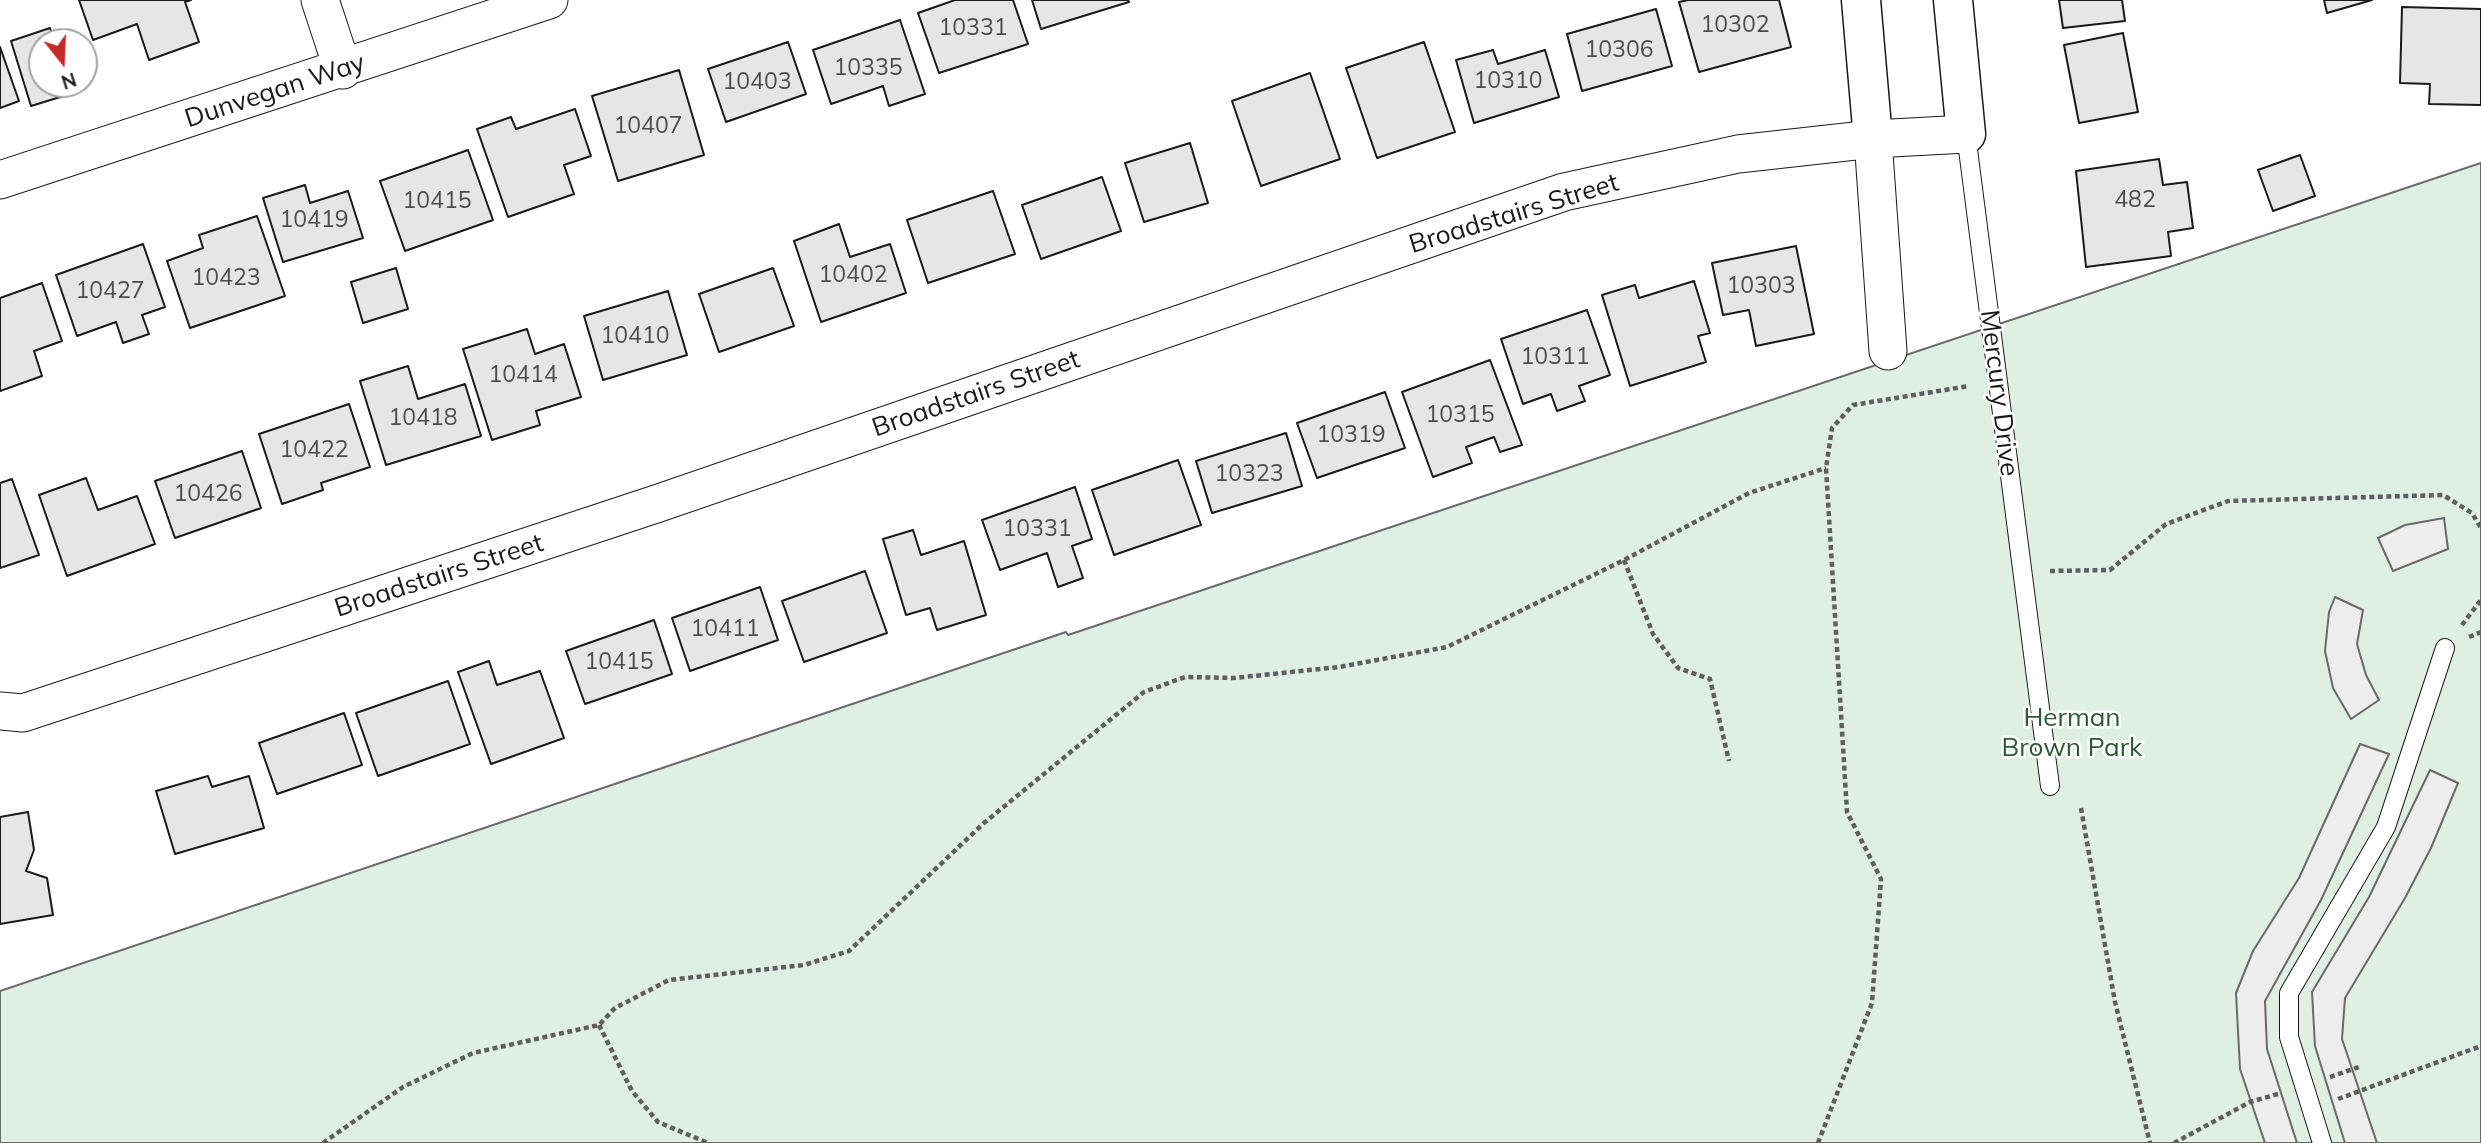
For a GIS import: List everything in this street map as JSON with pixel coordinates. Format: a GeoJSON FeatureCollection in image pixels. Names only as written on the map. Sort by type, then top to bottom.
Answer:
{"type":"FeatureCollection","features":[{"type":"Feature","properties":{"kind":"street"},"geometry":{"type":"LineString","coordinates":[[320,0],[343,70]]}},
{"type":"Feature","properties":{"kind":"street","name":"Dunvegan Way"},"geometry":{"type":"LineString","coordinates":[[0,180],[343,70],[549,0]]}},
{"type":"Feature","properties":{"kind":"street"},"geometry":{"type":"LineString","coordinates":[[1861,0],[1888,351]]}},
{"type":"Feature","properties":{"kind":"street","name":"Mercury Drive"},"geometry":{"type":"LineString","coordinates":[[1953,0],[1966,134]]}},
{"type":"Feature","properties":{"kind":"street","name":"Broadstairs Street"},"geometry":{"type":"LineString","coordinates":[[0,711],[23,713],[656,504],[1564,192],[1738,154],[1873,139],[1966,134]]}},
{"type":"Feature","properties":{"kind":"lane","name":"Mercury Drive"},"geometry":{"type":"LineString","coordinates":[[1966,134],[2050,786]]}},
{"type":"Feature","properties":{"kind":"lane"},"geometry":{"type":"LineString","coordinates":[[2322,1143],[2289,1037],[2289,993],[2386,827],[2445,648]]}},
{"type":"Feature","properties":{"kind":"path"},"geometry":{"type":"LineString","coordinates":[[1818,1143],[1829,1124],[1872,1003],[1881,878],[1847,812],[1826,468],[1832,428],[1853,405],[1997,381]]}},
{"type":"Feature","properties":{"kind":"path"},"geometry":{"type":"LineString","coordinates":[[323,1143],[403,1087],[473,1053],[599,1025],[615,1008],[669,979],[804,965],[849,951],[984,823],[1144,692],[1185,677],[1234,678],[1339,667],[1447,647],[1623,560],[1749,493],[1826,468]]}},
{"type":"Feature","properties":{"kind":"path"},"geometry":{"type":"LineString","coordinates":[[2022,571],[2110,570],[2166,524],[2228,501],[2443,495],[2472,513],[2481,528]]}},
{"type":"Feature","properties":{"kind":"path"},"geometry":{"type":"LineString","coordinates":[[1623,560],[1653,634],[1678,668],[1710,679],[1729,761]]}},
{"type":"Feature","properties":{"kind":"path"},"geometry":{"type":"LineString","coordinates":[[2081,808],[2115,1002],[2150,1143]]}},
{"type":"Feature","properties":{"kind":"path"},"geometry":{"type":"LineString","coordinates":[[599,1025],[632,1091],[657,1122],[708,1143]]}},
{"type":"Feature","properties":{"kind":"path"},"geometry":{"type":"LineString","coordinates":[[2311,1109],[2481,1046]]}},
{"type":"Feature","properties":{"kind":"path"},"geometry":{"type":"LineString","coordinates":[[2174,1143],[2250,1102],[2362,1066]]}},
{"type":"Feature","properties":{"kind":"green space","name":"Herman Brown Park"},"geometry":{"type":"Polygon","coordinates":[[[2481,163],[2481,1143],[0,1143],[0,991],[1066,632],[1068,635],[2481,163]]]}},
{"type":"Feature","properties":{"kind":"shaded area"},"geometry":{"type":"Polygon","coordinates":[[[2444,518],[2448,549],[2393,571],[2378,538],[2405,525],[2444,518]]]}},
{"type":"Feature","properties":{"kind":"shaded area"},"geometry":{"type":"Polygon","coordinates":[[[2335,597],[2363,610],[2357,644],[2366,675],[2379,700],[2351,719],[2333,688],[2325,651],[2329,612],[2335,597]]]}},
{"type":"Feature","properties":{"kind":"shaded area"},"geometry":{"type":"Polygon","coordinates":[[[2360,744],[2389,754],[2321,900],[2265,1001],[2267,1049],[2297,1143],[2265,1143],[2240,1069],[2236,993],[2253,951],[2299,878],[2360,744]]]}},
{"type":"Feature","properties":{"kind":"shaded area"},"geometry":{"type":"Polygon","coordinates":[[[2430,770],[2458,783],[2431,848],[2405,898],[2345,998],[2342,1039],[2377,1143],[2345,1143],[2315,1046],[2312,992],[2369,897],[2430,770]]]}},
{"type":"Feature","properties":{"kind":"building"},"geometry":{"type":"Polygon","coordinates":[[[79,0],[191,0],[185,2],[199,42],[149,60],[137,24],[98,38],[98,28],[89,28],[79,0]]]}},
{"type":"Feature","properties":{"kind":"building"},"geometry":{"type":"Polygon","coordinates":[[[955,0],[1013,0],[1028,44],[939,73],[918,13],[955,0]]]}},
{"type":"Feature","properties":{"kind":"building"},"geometry":{"type":"Polygon","coordinates":[[[1032,0],[1128,0],[1129,2],[1041,29],[1032,0]]]}},
{"type":"Feature","properties":{"kind":"building"},"geometry":{"type":"Polygon","coordinates":[[[1779,0],[1791,47],[1699,72],[1679,2],[1779,0]]]}},
{"type":"Feature","properties":{"kind":"building"},"geometry":{"type":"Polygon","coordinates":[[[2059,0],[2122,0],[2125,21],[2063,28],[2059,0]]]}},
{"type":"Feature","properties":{"kind":"building"},"geometry":{"type":"Polygon","coordinates":[[[2324,0],[2372,0],[2327,13],[2324,0]]]}},
{"type":"Feature","properties":{"kind":"building"},"geometry":{"type":"Polygon","coordinates":[[[2402,7],[2481,9],[2481,105],[2429,104],[2430,84],[2400,83],[2402,7]]]}},
{"type":"Feature","properties":{"kind":"building"},"geometry":{"type":"Polygon","coordinates":[[[1656,9],[1672,66],[1582,91],[1567,34],[1656,9]]]}},
{"type":"Feature","properties":{"kind":"building"},"geometry":{"type":"Polygon","coordinates":[[[900,20],[925,94],[889,106],[883,86],[831,104],[813,50],[900,20]]]}},
{"type":"Feature","properties":{"kind":"building"},"geometry":{"type":"Polygon","coordinates":[[[2123,33],[2138,112],[2079,123],[2064,45],[2123,33]]]}},
{"type":"Feature","properties":{"kind":"building"},"geometry":{"type":"Polygon","coordinates":[[[28,35],[28,96],[11,41],[28,35]]]}},
{"type":"Feature","properties":{"kind":"building"},"geometry":{"type":"Polygon","coordinates":[[[788,42],[806,94],[726,122],[708,69],[788,42]]]}},
{"type":"Feature","properties":{"kind":"building"},"geometry":{"type":"Polygon","coordinates":[[[1424,42],[1455,132],[1377,158],[1346,68],[1424,42]]]}},
{"type":"Feature","properties":{"kind":"building"},"geometry":{"type":"Polygon","coordinates":[[[0,47],[19,101],[0,108],[0,47]]]}},
{"type":"Feature","properties":{"kind":"building"},"geometry":{"type":"Polygon","coordinates":[[[1493,50],[1498,64],[1545,50],[1559,97],[1474,123],[1456,60],[1493,50]]]}},
{"type":"Feature","properties":{"kind":"building"},"geometry":{"type":"Polygon","coordinates":[[[679,70],[704,155],[618,181],[592,96],[679,70]]]}},
{"type":"Feature","properties":{"kind":"building"},"geometry":{"type":"Polygon","coordinates":[[[1310,73],[1340,159],[1261,186],[1232,101],[1310,73]]]}},
{"type":"Feature","properties":{"kind":"building"},"geometry":{"type":"Polygon","coordinates":[[[29,98],[57,98],[31,106],[29,98]]]}},
{"type":"Feature","properties":{"kind":"building"},"geometry":{"type":"Polygon","coordinates":[[[575,109],[591,156],[564,165],[574,194],[508,217],[477,129],[511,117],[516,129],[575,109]]]}},
{"type":"Feature","properties":{"kind":"building"},"geometry":{"type":"Polygon","coordinates":[[[1190,143],[1208,203],[1144,222],[1125,163],[1190,143]]]}},
{"type":"Feature","properties":{"kind":"building"},"geometry":{"type":"Polygon","coordinates":[[[468,150],[493,220],[405,251],[380,181],[468,150]]]}},
{"type":"Feature","properties":{"kind":"building"},"geometry":{"type":"Polygon","coordinates":[[[2300,155],[2315,196],[2273,211],[2258,170],[2300,155]]]}},
{"type":"Feature","properties":{"kind":"building"},"geometry":{"type":"Polygon","coordinates":[[[2159,159],[2163,185],[2187,182],[2193,228],[2168,232],[2171,256],[2086,267],[2076,171],[2159,159]]]}},
{"type":"Feature","properties":{"kind":"building"},"geometry":{"type":"Polygon","coordinates":[[[1102,177],[1121,231],[1041,259],[1022,205],[1102,177]]]}},
{"type":"Feature","properties":{"kind":"building"},"geometry":{"type":"Polygon","coordinates":[[[305,185],[310,203],[348,191],[363,238],[283,262],[263,198],[305,185]]]}},
{"type":"Feature","properties":{"kind":"building"},"geometry":{"type":"Polygon","coordinates":[[[993,191],[1015,254],[928,283],[907,220],[993,191]]]}},
{"type":"Feature","properties":{"kind":"building"},"geometry":{"type":"Polygon","coordinates":[[[257,216],[285,296],[190,328],[167,261],[203,248],[199,235],[257,216]]]}},
{"type":"Feature","properties":{"kind":"building"},"geometry":{"type":"Polygon","coordinates":[[[839,224],[850,257],[890,244],[906,293],[821,322],[794,241],[839,224]]]}},
{"type":"Feature","properties":{"kind":"building"},"geometry":{"type":"Polygon","coordinates":[[[143,244],[165,307],[142,315],[149,334],[123,343],[116,322],[77,336],[56,275],[143,244]]]}},
{"type":"Feature","properties":{"kind":"building"},"geometry":{"type":"Polygon","coordinates":[[[1796,246],[1814,334],[1756,346],[1749,310],[1723,315],[1712,263],[1796,246]]]}},
{"type":"Feature","properties":{"kind":"building"},"geometry":{"type":"Polygon","coordinates":[[[396,268],[408,309],[363,323],[351,282],[396,268]]]}},
{"type":"Feature","properties":{"kind":"building"},"geometry":{"type":"Polygon","coordinates":[[[773,268],[794,326],[719,352],[699,294],[773,268]]]}},
{"type":"Feature","properties":{"kind":"building"},"geometry":{"type":"Polygon","coordinates":[[[1694,281],[1710,333],[1698,336],[1706,362],[1630,386],[1602,295],[1635,285],[1639,298],[1694,281]]]}},
{"type":"Feature","properties":{"kind":"building"},"geometry":{"type":"Polygon","coordinates":[[[42,283],[62,341],[34,351],[42,376],[0,391],[0,298],[42,283]]]}},
{"type":"Feature","properties":{"kind":"building"},"geometry":{"type":"Polygon","coordinates":[[[668,291],[687,355],[603,380],[584,316],[668,291]]]}},
{"type":"Feature","properties":{"kind":"building"},"geometry":{"type":"Polygon","coordinates":[[[1587,310],[1610,375],[1579,386],[1585,401],[1557,411],[1551,394],[1523,404],[1501,339],[1587,310]]]}},
{"type":"Feature","properties":{"kind":"building"},"geometry":{"type":"Polygon","coordinates":[[[527,329],[535,354],[564,344],[581,397],[536,411],[540,425],[492,440],[463,349],[527,329]]]}},
{"type":"Feature","properties":{"kind":"building"},"geometry":{"type":"Polygon","coordinates":[[[1490,360],[1522,445],[1500,452],[1494,437],[1466,447],[1472,463],[1433,477],[1402,392],[1490,360]]]}},
{"type":"Feature","properties":{"kind":"building"},"geometry":{"type":"Polygon","coordinates":[[[408,366],[418,399],[465,384],[481,436],[386,465],[360,381],[408,366]]]}},
{"type":"Feature","properties":{"kind":"building"},"geometry":{"type":"Polygon","coordinates":[[[1385,392],[1405,448],[1317,478],[1297,423],[1385,392]]]}},
{"type":"Feature","properties":{"kind":"building"},"geometry":{"type":"Polygon","coordinates":[[[349,404],[370,467],[321,483],[323,490],[282,504],[259,434],[349,404]]]}},
{"type":"Feature","properties":{"kind":"building"},"geometry":{"type":"Polygon","coordinates":[[[1286,433],[1302,486],[1212,513],[1196,461],[1286,433]]]}},
{"type":"Feature","properties":{"kind":"building"},"geometry":{"type":"Polygon","coordinates":[[[242,451],[261,508],[175,538],[155,481],[242,451]]]}},
{"type":"Feature","properties":{"kind":"building"},"geometry":{"type":"Polygon","coordinates":[[[1178,460],[1201,525],[1114,555],[1092,490],[1178,460]]]}},
{"type":"Feature","properties":{"kind":"building"},"geometry":{"type":"Polygon","coordinates":[[[86,478],[98,510],[137,496],[155,544],[67,576],[39,495],[86,478]]]}},
{"type":"Feature","properties":{"kind":"building"},"geometry":{"type":"Polygon","coordinates":[[[12,479],[39,555],[0,568],[0,483],[12,479]]]}},
{"type":"Feature","properties":{"kind":"building"},"geometry":{"type":"Polygon","coordinates":[[[1075,487],[1092,539],[1072,546],[1083,578],[1058,587],[1047,553],[1000,570],[982,520],[1075,487]]]}},
{"type":"Feature","properties":{"kind":"building"},"geometry":{"type":"Polygon","coordinates":[[[913,530],[921,555],[964,541],[986,615],[937,630],[930,608],[906,615],[883,539],[913,530]]]}},
{"type":"Feature","properties":{"kind":"building"},"geometry":{"type":"Polygon","coordinates":[[[865,571],[887,633],[804,662],[782,601],[865,571]]]}},
{"type":"Feature","properties":{"kind":"building"},"geometry":{"type":"Polygon","coordinates":[[[760,587],[778,640],[690,671],[672,618],[760,587]]]}},
{"type":"Feature","properties":{"kind":"building"},"geometry":{"type":"Polygon","coordinates":[[[654,620],[672,674],[585,704],[566,651],[654,620]]]}},
{"type":"Feature","properties":{"kind":"building"},"geometry":{"type":"Polygon","coordinates":[[[489,661],[497,685],[540,671],[564,738],[491,764],[458,672],[489,661]]]}},
{"type":"Feature","properties":{"kind":"building"},"geometry":{"type":"Polygon","coordinates":[[[448,681],[470,744],[378,776],[356,713],[448,681]]]}},
{"type":"Feature","properties":{"kind":"building"},"geometry":{"type":"Polygon","coordinates":[[[344,713],[362,765],[277,794],[259,743],[344,713]]]}},
{"type":"Feature","properties":{"kind":"building"},"geometry":{"type":"Polygon","coordinates":[[[208,776],[212,787],[249,776],[264,828],[175,854],[156,791],[208,776]]]}},
{"type":"Feature","properties":{"kind":"building"},"geometry":{"type":"Polygon","coordinates":[[[28,812],[34,850],[26,871],[47,878],[53,915],[0,924],[0,817],[28,812]]]}}]}
